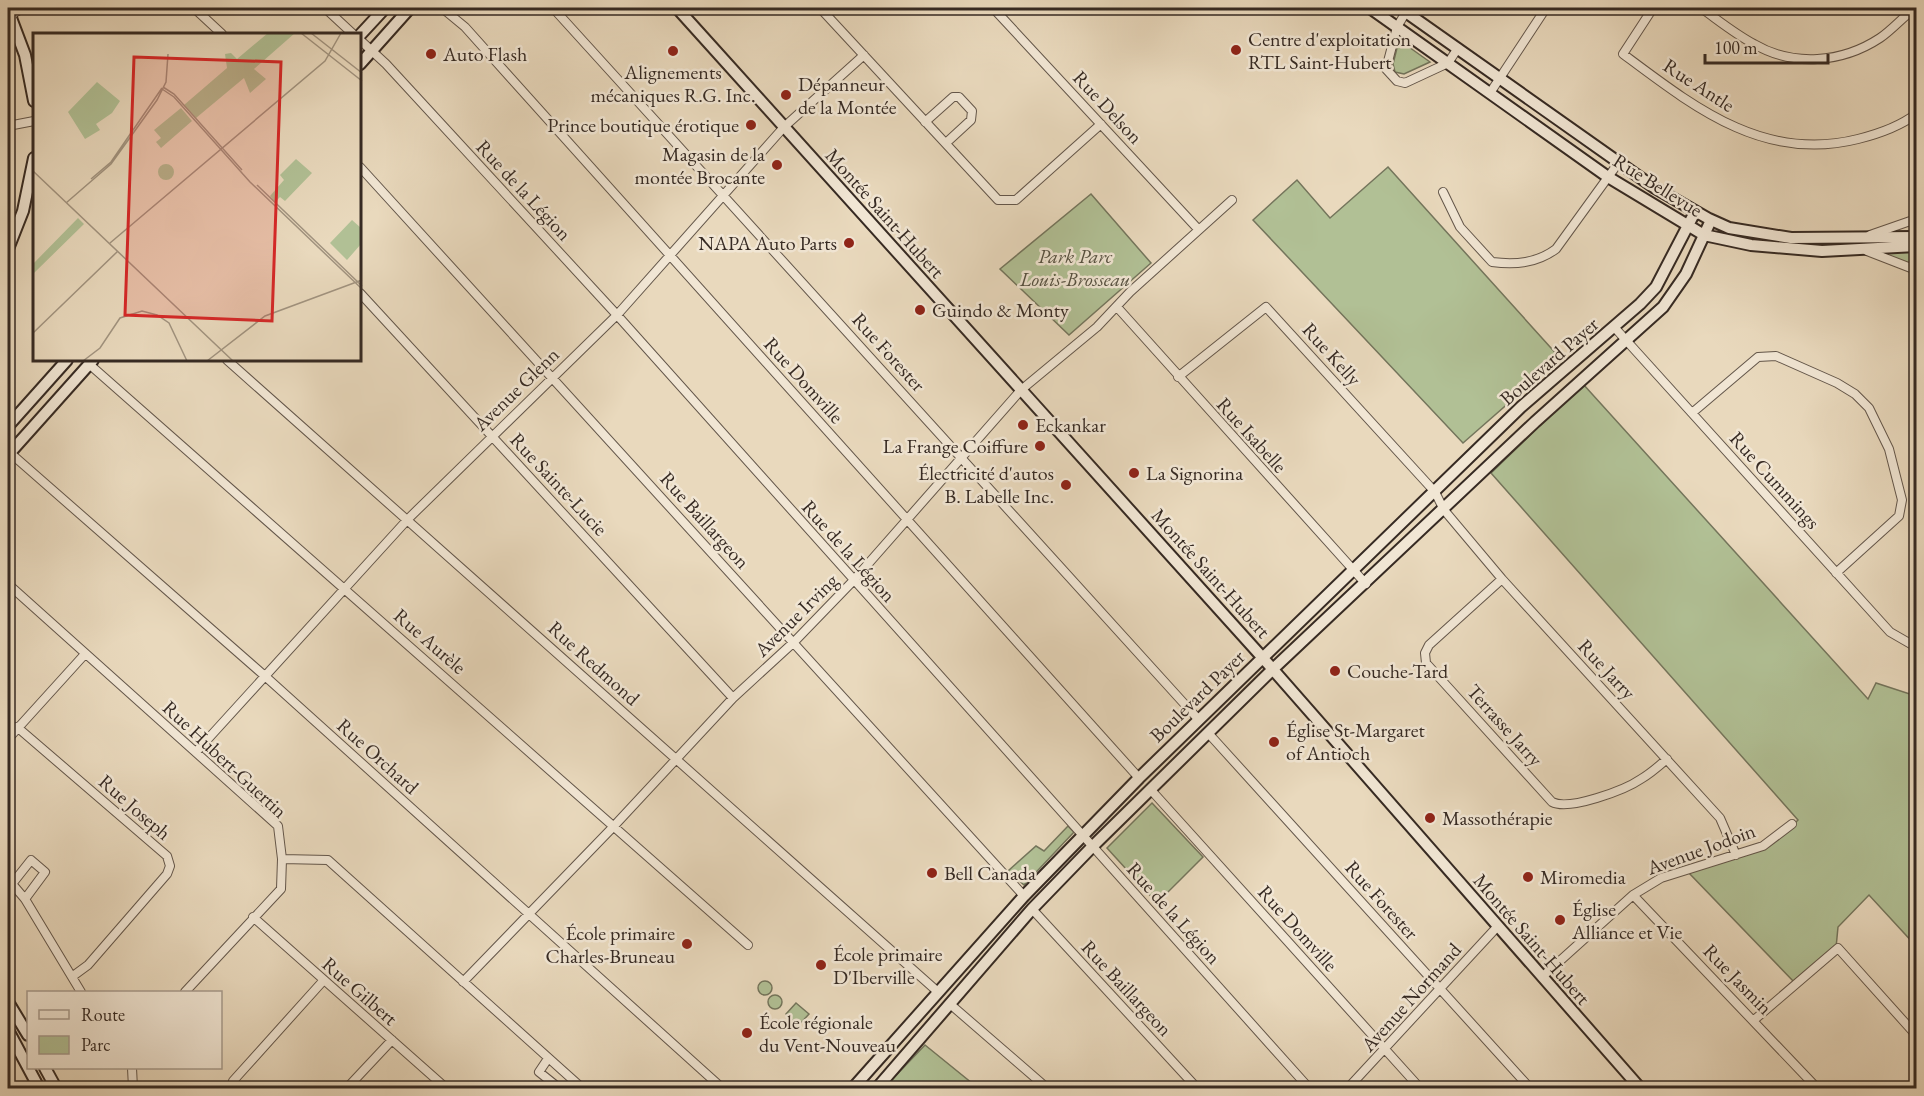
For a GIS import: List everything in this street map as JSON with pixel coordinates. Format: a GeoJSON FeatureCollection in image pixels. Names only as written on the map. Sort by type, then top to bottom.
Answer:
{"type":"FeatureCollection","features":[{"type":"Feature","properties":{"kind":"street"},"geometry":{"type":"LineString","coordinates":[[23,8],[9,13],[13,37],[32,70],[33,86]]}},
{"type":"Feature","properties":{"kind":"street"},"geometry":{"type":"LineString","coordinates":[[194,8],[221,33]]}},
{"type":"Feature","properties":{"kind":"street"},"geometry":{"type":"LineString","coordinates":[[325,8],[352,33]]}},
{"type":"Feature","properties":{"kind":"street"},"geometry":{"type":"LineString","coordinates":[[362,33],[385,8]]}},
{"type":"Feature","properties":{"kind":"street"},"geometry":{"type":"LineString","coordinates":[[362,62],[411,8]]}},
{"type":"Feature","properties":{"kind":"street","name":"Rue Domville"},"geometry":{"type":"LineString","coordinates":[[442,8],[465,27],[668,256],[907,518],[1139,778]]}},
{"type":"Feature","properties":{"kind":"street","name":"Rue Forester"},"geometry":{"type":"LineString","coordinates":[[553,8],[1199,720]]}},
{"type":"Feature","properties":{"kind":"street","name":"Montée Saint-Hubert"},"geometry":{"type":"LineString","coordinates":[[677,8],[1263,657],[1640,1089]]}},
{"type":"Feature","properties":{"kind":"street"},"geometry":{"type":"LineString","coordinates":[[820,8],[998,200],[1016,200],[1101,124]]}},
{"type":"Feature","properties":{"kind":"street","name":"Rue Delson"},"geometry":{"type":"LineString","coordinates":[[993,8],[1198,230]]}},
{"type":"Feature","properties":{"kind":"street","name":"Rue Bellevue"},"geometry":{"type":"LineString","coordinates":[[1370,8],[1608,177],[1704,235],[1763,246],[1822,251],[1861,243],[1917,237]]}},
{"type":"Feature","properties":{"kind":"street"},"geometry":{"type":"LineString","coordinates":[[1490,93],[1546,8]]}},
{"type":"Feature","properties":{"kind":"street","name":"Rue Antle"},"geometry":{"type":"LineString","coordinates":[[1653,8],[1623,54],[1716,119],[1761,138],[1803,146],[1841,144],[1879,134],[1917,114]]}},
{"type":"Feature","properties":{"kind":"street"},"geometry":{"type":"LineString","coordinates":[[1701,8],[1755,45],[1798,60],[1822,60],[1844,54],[1881,37],[1915,8]]}},
{"type":"Feature","properties":{"kind":"street","name":"Rue Bellevue"},"geometry":{"type":"LineString","coordinates":[[1448,63],[1405,83],[1396,81],[1386,69],[1403,10],[1655,188],[1711,220],[1730,228],[1791,238],[1917,246]]}},
{"type":"Feature","properties":{"kind":"street","name":"Rue de la Légion"},"geometry":{"type":"LineString","coordinates":[[362,42],[617,315],[853,581],[1084,834],[1309,1089]]}},
{"type":"Feature","properties":{"kind":"street"},"geometry":{"type":"LineString","coordinates":[[1448,63],[1458,48]]}},
{"type":"Feature","properties":{"kind":"street","name":"Avenue Glenn"},"geometry":{"type":"LineString","coordinates":[[196,752],[408,519],[491,435],[617,315],[784,127],[864,55]]}},
{"type":"Feature","properties":{"kind":"street"},"geometry":{"type":"LineString","coordinates":[[926,122],[953,97],[959,97],[972,111],[971,120],[946,143]]}},
{"type":"Feature","properties":{"kind":"street"},"geometry":{"type":"LineString","coordinates":[[8,126],[33,121]]}},
{"type":"Feature","properties":{"kind":"street"},"geometry":{"type":"LineString","coordinates":[[1443,192],[1460,227],[1492,262],[1511,265],[1543,258],[1557,249],[1619,162]]}},
{"type":"Feature","properties":{"kind":"street"},"geometry":{"type":"LineString","coordinates":[[8,249],[23,211],[33,163]]}},
{"type":"Feature","properties":{"kind":"street","name":"Rue Baillargeon"},"geometry":{"type":"LineString","coordinates":[[362,169],[1024,896]]}},
{"type":"Feature","properties":{"kind":"street","name":"Avenue Irving"},"geometry":{"type":"LineString","coordinates":[[463,982],[615,826],[733,698],[794,642],[853,581],[1021,390],[1117,307],[1232,200]]}},
{"type":"Feature","properties":{"kind":"street","name":"Boulevard Payer"},"geometry":{"type":"LineString","coordinates":[[854,1089],[1024,896],[1139,778],[1521,407],[1615,328],[1656,287],[1695,212]]}},
{"type":"Feature","properties":{"kind":"street","name":"Rue Bellevue"},"geometry":{"type":"LineString","coordinates":[[1861,243],[1917,219]]}},
{"type":"Feature","properties":{"kind":"street","name":"Boulevard Payer"},"geometry":{"type":"LineString","coordinates":[[877,1089],[1032,909],[1093,846],[1273,669],[1366,584],[1534,422],[1663,307],[1686,273],[1711,220]]}},
{"type":"Feature","properties":{"kind":"street"},"geometry":{"type":"LineString","coordinates":[[1861,243],[1917,270]]}},
{"type":"Feature","properties":{"kind":"street","name":"Rue Sainte-Lucie"},"geometry":{"type":"LineString","coordinates":[[362,295],[733,698]]}},
{"type":"Feature","properties":{"kind":"street","name":"Rue Isabelle"},"geometry":{"type":"LineString","coordinates":[[1117,307],[1352,572],[1366,584]]}},
{"type":"Feature","properties":{"kind":"street","name":"Rue Kelly"},"geometry":{"type":"LineString","coordinates":[[1178,377],[1266,307],[1435,492],[1444,510]]}},
{"type":"Feature","properties":{"kind":"street","name":"Rue Cummings"},"geometry":{"type":"LineString","coordinates":[[1615,328],[1890,632],[1917,647]]}},
{"type":"Feature","properties":{"kind":"street"},"geometry":{"type":"LineString","coordinates":[[1692,413],[1758,357],[1776,356],[1837,383],[1855,394],[1869,408],[1889,449],[1902,500],[1899,516],[1836,573]]}},
{"type":"Feature","properties":{"kind":"street"},"geometry":{"type":"LineString","coordinates":[[8,426],[65,362]]}},
{"type":"Feature","properties":{"kind":"street"},"geometry":{"type":"LineString","coordinates":[[8,453],[91,362]]}},
{"type":"Feature","properties":{"kind":"street","name":"Rue Aurèle"},"geometry":{"type":"LineString","coordinates":[[91,362],[748,945]]}},
{"type":"Feature","properties":{"kind":"street","name":"Rue Redmond"},"geometry":{"type":"LineString","coordinates":[[229,362],[938,992]]}},
{"type":"Feature","properties":{"kind":"street","name":"Rue Orchard"},"geometry":{"type":"LineString","coordinates":[[8,453],[266,677],[722,1089]]}},
{"type":"Feature","properties":{"kind":"street","name":"Rue Jarry"},"geometry":{"type":"LineString","coordinates":[[1444,510],[1502,579],[1720,818],[1736,855]]}},
{"type":"Feature","properties":{"kind":"street","name":"Terrasse Jarry"},"geometry":{"type":"LineString","coordinates":[[1502,579],[1429,645],[1425,653],[1426,663],[1552,802],[1567,806],[1622,789],[1641,780],[1667,759]]}},
{"type":"Feature","properties":{"kind":"street","name":"Rue Hubert-Guertin"},"geometry":{"type":"LineString","coordinates":[[8,584],[278,826],[282,859],[281,889],[187,991]]}},
{"type":"Feature","properties":{"kind":"street"},"geometry":{"type":"LineString","coordinates":[[8,739],[85,654]]}},
{"type":"Feature","properties":{"kind":"street","name":"Rue Joseph"},"geometry":{"type":"LineString","coordinates":[[17,727],[166,856],[170,866],[167,874],[88,964],[73,976]]}},
{"type":"Feature","properties":{"kind":"street","name":"Rue Forester"},"geometry":{"type":"LineString","coordinates":[[1209,734],[1530,1089]]}},
{"type":"Feature","properties":{"kind":"street","name":"Rue Domville"},"geometry":{"type":"LineString","coordinates":[[1151,790],[1420,1089]]}},
{"type":"Feature","properties":{"kind":"street","name":"Avenue Jodoin"},"geometry":{"type":"LineString","coordinates":[[1542,977],[1633,895],[1661,878],[1763,846],[1792,824]]}},
{"type":"Feature","properties":{"kind":"street"},"geometry":{"type":"LineString","coordinates":[[282,859],[328,860],[582,1089]]}},
{"type":"Feature","properties":{"kind":"street"},"geometry":{"type":"LineString","coordinates":[[24,899],[45,872],[31,860],[10,882],[24,899],[80,991]]}},
{"type":"Feature","properties":{"kind":"street","name":"Rue Jasmin"},"geometry":{"type":"LineString","coordinates":[[1633,895],[1817,1089]]}},
{"type":"Feature","properties":{"kind":"street","name":"Rue Baillargeon"},"geometry":{"type":"LineString","coordinates":[[1032,909],[1197,1089]]}},
{"type":"Feature","properties":{"kind":"street","name":"Rue Gilbert"},"geometry":{"type":"LineString","coordinates":[[253,917],[446,1089]]}},
{"type":"Feature","properties":{"kind":"street","name":"Avenue Normand"},"geometry":{"type":"LineString","coordinates":[[1348,1089],[1497,927]]}},
{"type":"Feature","properties":{"kind":"street"},"geometry":{"type":"LineString","coordinates":[[1754,1020],[1838,948],[1917,1035]]}},
{"type":"Feature","properties":{"kind":"street"},"geometry":{"type":"LineString","coordinates":[[231,1089],[233,1081],[323,981]]}},
{"type":"Feature","properties":{"kind":"street"},"geometry":{"type":"LineString","coordinates":[[8,1002],[27,1033]]}},
{"type":"Feature","properties":{"kind":"street"},"geometry":{"type":"LineString","coordinates":[[950,1004],[1047,1089]]}},
{"type":"Feature","properties":{"kind":"street"},"geometry":{"type":"LineString","coordinates":[[8,1030],[27,1066]]}},
{"type":"Feature","properties":{"kind":"street"},"geometry":{"type":"LineString","coordinates":[[347,1089],[392,1040]]}},
{"type":"Feature","properties":{"kind":"street"},"geometry":{"type":"LineString","coordinates":[[547,1059],[539,1072],[559,1089]]}},
{"type":"Feature","properties":{"kind":"street"},"geometry":{"type":"LineString","coordinates":[[28,1069],[39,1089]]}},
{"type":"Feature","properties":{"kind":"street"},"geometry":{"type":"LineString","coordinates":[[46,1069],[56,1089]]}},
{"type":"Feature","properties":{"kind":"street"},"geometry":{"type":"LineString","coordinates":[[132,1069],[133,1089]]}},
{"type":"Feature","properties":{"kind":"green space"},"geometry":{"type":"Polygon","coordinates":[[[1399,40],[1430,62],[1404,74],[1395,72],[1393,64],[1399,40]]]}},
{"type":"Feature","properties":{"kind":"green space"},"geometry":{"type":"Polygon","coordinates":[[[1388,167],[1560,358],[1463,443],[1253,220],[1297,180],[1330,218],[1388,167]]]}},
{"type":"Feature","properties":{"kind":"green space","name":"Park Parc Louis-Brosseau"},"geometry":{"type":"Polygon","coordinates":[[[1091,194],[1151,263],[1069,335],[1000,269],[1091,194]]]}},
{"type":"Feature","properties":{"kind":"green space"},"geometry":{"type":"Polygon","coordinates":[[[1875,251],[1916,251],[1916,267],[1875,251]]]}},
{"type":"Feature","properties":{"kind":"green space"},"geometry":{"type":"Polygon","coordinates":[[[1583,384],[1868,699],[1876,683],[1916,696],[1916,946],[1869,895],[1838,927],[1836,948],[1795,983],[1688,872],[1782,836],[1798,820],[1491,473],[1583,384]]]}},
{"type":"Feature","properties":{"kind":"green space"},"geometry":{"type":"Polygon","coordinates":[[[1152,803],[1203,857],[1157,903],[1107,848],[1152,803]]]}},
{"type":"Feature","properties":{"kind":"green space"},"geometry":{"type":"Polygon","coordinates":[[[1068,826],[1074,832],[1024,885],[1008,871],[1036,846],[1044,851],[1068,826]]]}},
{"type":"Feature","properties":{"kind":"green space"},"geometry":{"type":"Polygon","coordinates":[[[765,981],[770,983],[772,988],[770,993],[765,995],[760,993],[758,988],[760,983],[765,981]]]}},
{"type":"Feature","properties":{"kind":"green space"},"geometry":{"type":"Polygon","coordinates":[[[775,995],[780,997],[782,1002],[780,1007],[775,1009],[770,1007],[768,1002],[770,997],[775,995]]]}},
{"type":"Feature","properties":{"kind":"green space"},"geometry":{"type":"Polygon","coordinates":[[[796,1003],[809,1014],[798,1026],[786,1014],[796,1003]]]}},
{"type":"Feature","properties":{"kind":"green space"},"geometry":{"type":"Polygon","coordinates":[[[925,1045],[978,1088],[884,1088],[925,1045]]]}},
{"type":"Feature","properties":{"kind":"place","name":"Centre d'exploitation RTL Saint-Hubert"},"geometry":{"type":"Point","coordinates":[1236,50]}},
{"type":"Feature","properties":{"kind":"place","name":"Alignements mécaniques R.G. Inc."},"geometry":{"type":"Point","coordinates":[673,51]}},
{"type":"Feature","properties":{"kind":"place","name":"Auto Flash"},"geometry":{"type":"Point","coordinates":[431,54]}},
{"type":"Feature","properties":{"kind":"place","name":"Dépanneur de la Montée"},"geometry":{"type":"Point","coordinates":[786,95]}},
{"type":"Feature","properties":{"kind":"place","name":"Prince boutique érotique"},"geometry":{"type":"Point","coordinates":[751,125]}},
{"type":"Feature","properties":{"kind":"place","name":"Magasin de la montée Brocante"},"geometry":{"type":"Point","coordinates":[777,165]}},
{"type":"Feature","properties":{"kind":"place","name":"NAPA Auto Parts"},"geometry":{"type":"Point","coordinates":[849,243]}},
{"type":"Feature","properties":{"kind":"place","name":"Guindo & Monty"},"geometry":{"type":"Point","coordinates":[920,310]}},
{"type":"Feature","properties":{"kind":"place","name":"Eckankar"},"geometry":{"type":"Point","coordinates":[1023,425]}},
{"type":"Feature","properties":{"kind":"place","name":"La Frange Coiffure"},"geometry":{"type":"Point","coordinates":[1040,446]}},
{"type":"Feature","properties":{"kind":"place","name":"La Signorina"},"geometry":{"type":"Point","coordinates":[1134,473]}},
{"type":"Feature","properties":{"kind":"place","name":"Électricité d'autos B. Labelle Inc."},"geometry":{"type":"Point","coordinates":[1066,485]}},
{"type":"Feature","properties":{"kind":"place","name":"Couche-Tard"},"geometry":{"type":"Point","coordinates":[1335,671]}},
{"type":"Feature","properties":{"kind":"place","name":"Église St-Margaret of Antioch"},"geometry":{"type":"Point","coordinates":[1274,742]}},
{"type":"Feature","properties":{"kind":"place","name":"Massothérapie"},"geometry":{"type":"Point","coordinates":[1430,818]}},
{"type":"Feature","properties":{"kind":"place","name":"Bell Canada"},"geometry":{"type":"Point","coordinates":[932,873]}},
{"type":"Feature","properties":{"kind":"place","name":"Miromedia"},"geometry":{"type":"Point","coordinates":[1528,877]}},
{"type":"Feature","properties":{"kind":"place","name":"Église Alliance et Vie"},"geometry":{"type":"Point","coordinates":[1560,920]}},
{"type":"Feature","properties":{"kind":"place","name":"École primaire Charles-Bruneau"},"geometry":{"type":"Point","coordinates":[687,944]}},
{"type":"Feature","properties":{"kind":"place","name":"École primaire D'Iberville"},"geometry":{"type":"Point","coordinates":[821,965]}},
{"type":"Feature","properties":{"kind":"place","name":"École régionale du Vent-Nouveau"},"geometry":{"type":"Point","coordinates":[747,1033]}}]}
